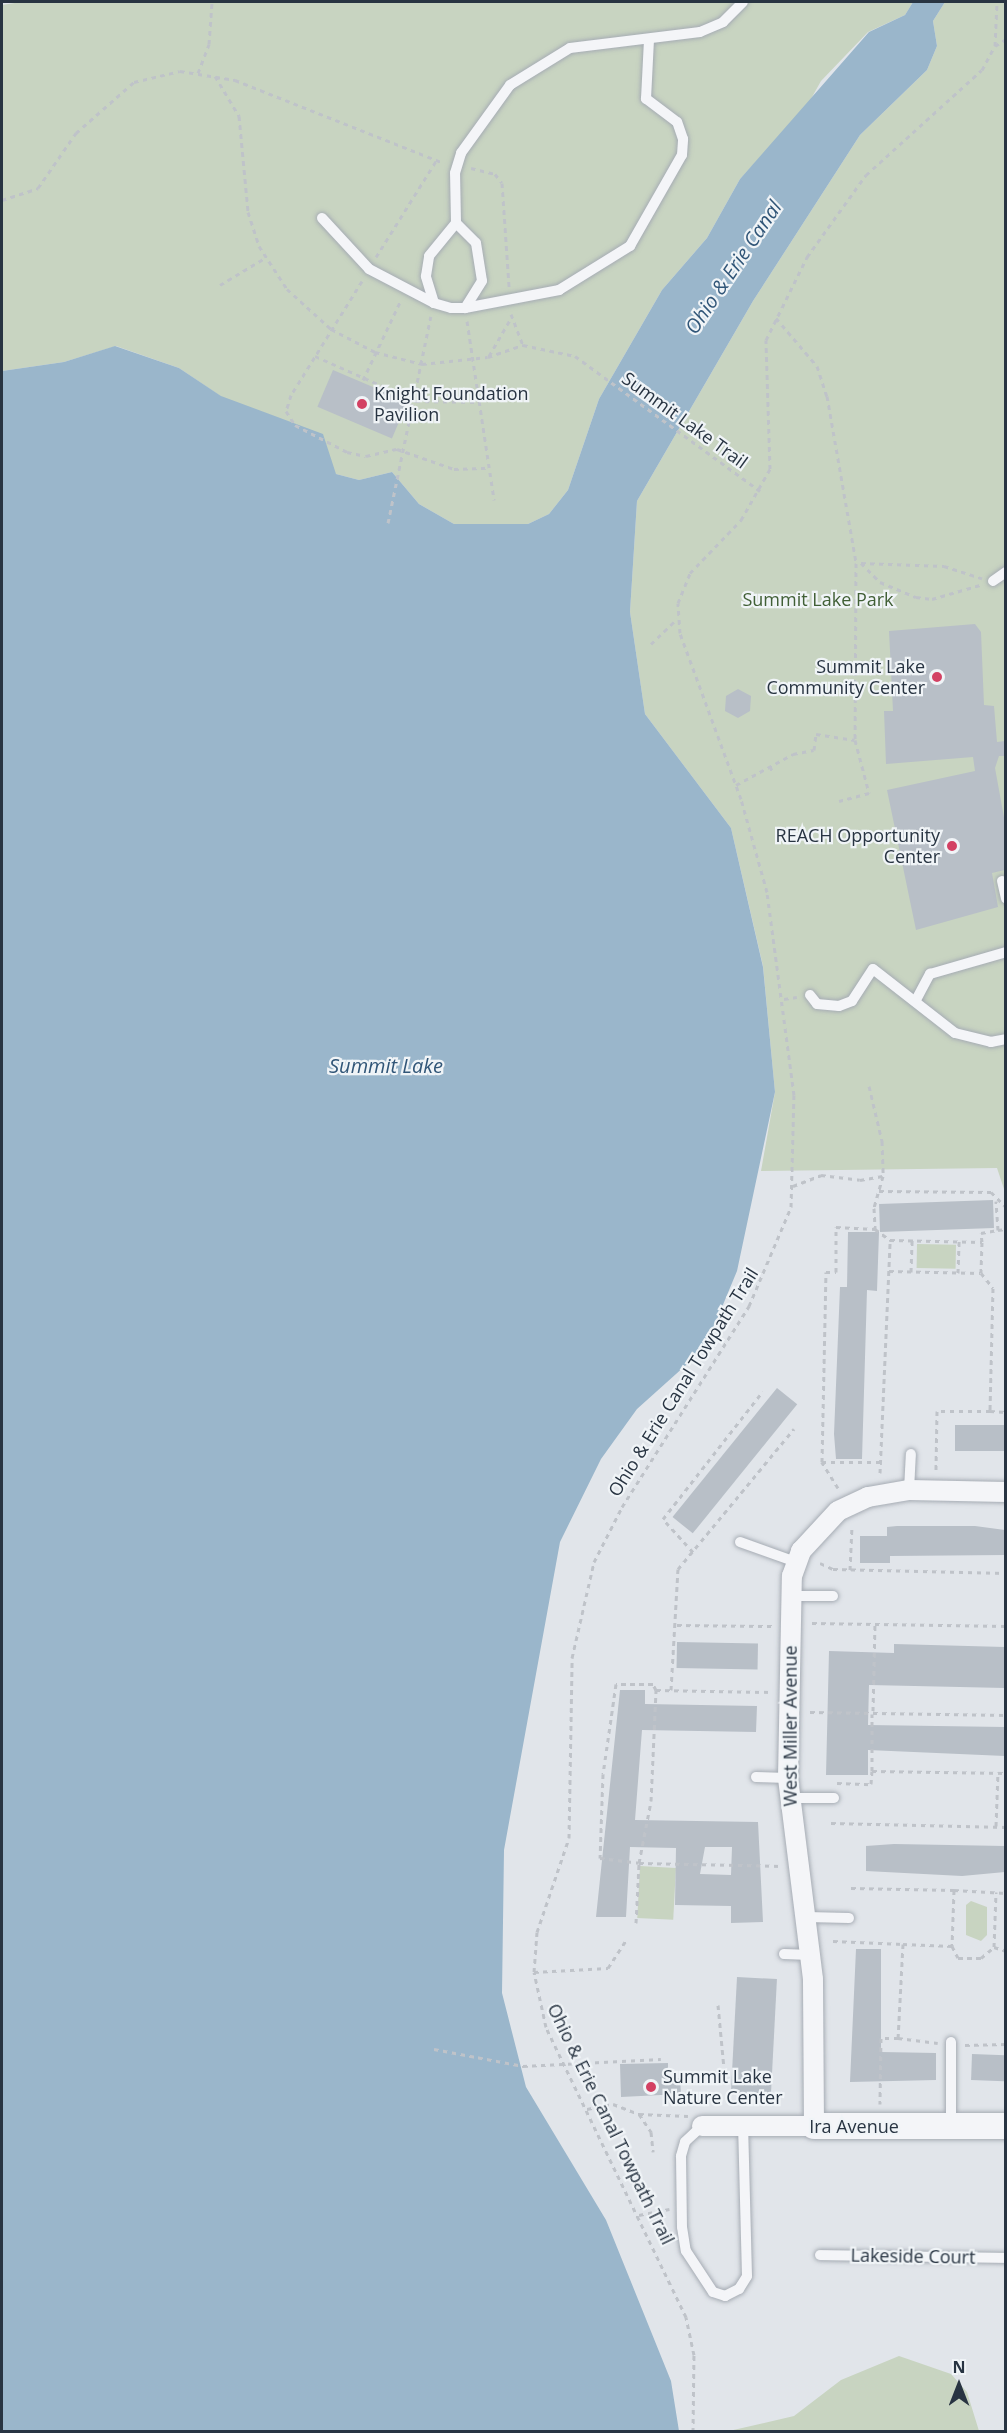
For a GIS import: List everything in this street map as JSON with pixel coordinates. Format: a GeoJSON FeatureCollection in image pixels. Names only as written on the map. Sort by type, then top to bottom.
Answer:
{"type":"FeatureCollection","features":[{"type":"Feature","properties":{"kind":"street","name":"West Miller Avenue"},"geometry":{"type":"LineString","coordinates":[[814,2126],[810,1954],[788,1778],[792,1596],[796,1562],[807,1541],[838,1511],[868,1497],[909,1490],[1005,1492]]}},
{"type":"Feature","properties":{"kind":"street","name":"Ira Avenue"},"geometry":{"type":"LineString","coordinates":[[697,2121],[743,2126],[1005,2126]]}},
{"type":"Feature","properties":{"kind":"lane"},"geometry":{"type":"LineString","coordinates":[[434,303],[426,276],[429,256],[456,223],[458,166],[488,110],[540,62],[605,40],[649,39],[700,32],[743,2]]}},
{"type":"Feature","properties":{"kind":"lane"},"geometry":{"type":"LineString","coordinates":[[322,218],[369,269],[406,291],[434,303],[465,308],[510,303],[559,290],[630,246],[682,156],[677,122],[646,99],[642,85],[649,39]]}},
{"type":"Feature","properties":{"kind":"lane"},"geometry":{"type":"LineString","coordinates":[[456,223],[467,230],[483,264],[482,281],[465,308]]}},
{"type":"Feature","properties":{"kind":"lane"},"geometry":{"type":"LineString","coordinates":[[993,581],[1005,572]]}},
{"type":"Feature","properties":{"kind":"lane"},"geometry":{"type":"LineString","coordinates":[[1002,881],[1005,899]]}},
{"type":"Feature","properties":{"kind":"lane"},"geometry":{"type":"LineString","coordinates":[[916,1000],[930,974],[1005,952]]}},
{"type":"Feature","properties":{"kind":"lane"},"geometry":{"type":"LineString","coordinates":[[810,994],[817,1004],[839,1006],[852,1000],[873,969],[916,1000],[955,1033],[991,1042],[1005,1039]]}},
{"type":"Feature","properties":{"kind":"lane"},"geometry":{"type":"LineString","coordinates":[[909,1490],[910,1454]]}},
{"type":"Feature","properties":{"kind":"lane"},"geometry":{"type":"LineString","coordinates":[[740,1542],[796,1562]]}},
{"type":"Feature","properties":{"kind":"lane"},"geometry":{"type":"LineString","coordinates":[[792,1596],[833,1596]]}},
{"type":"Feature","properties":{"kind":"lane"},"geometry":{"type":"LineString","coordinates":[[756,1777],[788,1778]]}},
{"type":"Feature","properties":{"kind":"lane"},"geometry":{"type":"LineString","coordinates":[[789,1798],[834,1798]]}},
{"type":"Feature","properties":{"kind":"lane"},"geometry":{"type":"LineString","coordinates":[[807,1917],[849,1917]]}},
{"type":"Feature","properties":{"kind":"lane"},"geometry":{"type":"LineString","coordinates":[[784,1954],[810,1954]]}},
{"type":"Feature","properties":{"kind":"lane"},"geometry":{"type":"LineString","coordinates":[[951,2042],[951,2127]]}},
{"type":"Feature","properties":{"kind":"lane"},"geometry":{"type":"LineString","coordinates":[[697,2121],[685,2142],[681,2156],[686,2250],[713,2292],[725,2296],[739,2289],[747,2276],[743,2126]]}},
{"type":"Feature","properties":{"kind":"lane","name":"Lakeside Court"},"geometry":{"type":"LineString","coordinates":[[820,2255],[1005,2258]]}},
{"type":"Feature","properties":{"kind":"path"},"geometry":{"type":"LineString","coordinates":[[198,73],[209,44],[212,2]]}},
{"type":"Feature","properties":{"kind":"path"},"geometry":{"type":"LineString","coordinates":[[995,46],[997,2]]}},
{"type":"Feature","properties":{"kind":"path"},"geometry":{"type":"LineString","coordinates":[[651,644],[677,619],[690,573],[741,520],[760,491],[772,446],[763,360],[776,318],[842,203],[891,150],[971,82],[995,46],[1005,39]]}},
{"type":"Feature","properties":{"kind":"path"},"geometry":{"type":"LineString","coordinates":[[2,200],[38,188],[76,133],[134,82],[180,71],[214,75],[436,161],[486,170],[502,183],[511,318],[523,345],[488,357],[422,364],[375,352],[331,329],[287,289],[265,258],[248,212],[238,116],[214,75]]}},
{"type":"Feature","properties":{"kind":"path"},"geometry":{"type":"LineString","coordinates":[[436,161],[291,394],[286,411],[295,425],[347,452],[366,456],[397,449],[454,469],[489,468]]}},
{"type":"Feature","properties":{"kind":"path"},"geometry":{"type":"LineString","coordinates":[[220,285],[265,258]]}},
{"type":"Feature","properties":{"kind":"path"},"geometry":{"type":"LineString","coordinates":[[363,380],[406,291]]}},
{"type":"Feature","properties":{"kind":"path"},"geometry":{"type":"LineString","coordinates":[[388,522],[416,401],[434,303]]}},
{"type":"Feature","properties":{"kind":"path"},"geometry":{"type":"LineString","coordinates":[[465,308],[494,500]]}},
{"type":"Feature","properties":{"kind":"path"},"geometry":{"type":"LineString","coordinates":[[488,357],[511,318]]}},
{"type":"Feature","properties":{"kind":"path"},"geometry":{"type":"LineString","coordinates":[[776,318],[817,366],[827,396],[856,563],[855,740],[869,794],[839,801]]}},
{"type":"Feature","properties":{"kind":"path","name":"Summit Lake Trail"},"geometry":{"type":"LineString","coordinates":[[523,345],[575,356],[760,491]]}},
{"type":"Feature","properties":{"kind":"path"},"geometry":{"type":"LineString","coordinates":[[315,356],[363,380],[416,401],[479,402]]}},
{"type":"Feature","properties":{"kind":"path"},"geometry":{"type":"LineString","coordinates":[[856,563],[944,566],[993,581]]}},
{"type":"Feature","properties":{"kind":"path"},"geometry":{"type":"LineString","coordinates":[[861,563],[880,582],[916,597],[932,599],[993,581]]}},
{"type":"Feature","properties":{"kind":"path","name":"Ohio & Erie Canal Towpath Trail"},"geometry":{"type":"LineString","coordinates":[[677,619],[736,785],[767,892],[784,999],[796,1129],[793,1186],[787,1226],[765,1277],[594,1562],[572,1658],[569,1838],[537,1932],[534,1972],[539,2009],[639,2215],[692,2337],[693,2432]]}},
{"type":"Feature","properties":{"kind":"path"},"geometry":{"type":"LineString","coordinates":[[736,785],[770,766],[814,750],[816,734],[855,740]]}},
{"type":"Feature","properties":{"kind":"path"},"geometry":{"type":"LineString","coordinates":[[770,766],[773,773]]}},
{"type":"Feature","properties":{"kind":"path"},"geometry":{"type":"LineString","coordinates":[[869,1086],[883,1176],[875,1228]]}},
{"type":"Feature","properties":{"kind":"path"},"geometry":{"type":"LineString","coordinates":[[793,1186],[821,1175],[860,1180],[883,1176]]}},
{"type":"Feature","properties":{"kind":"path"},"geometry":{"type":"LineString","coordinates":[[879,1191],[991,1191],[996,1201],[998,1230]]}},
{"type":"Feature","properties":{"kind":"path"},"geometry":{"type":"LineString","coordinates":[[996,1201],[1005,1207]]}},
{"type":"Feature","properties":{"kind":"path"},"geometry":{"type":"LineString","coordinates":[[838,1488],[822,1462],[826,1272],[836,1272],[836,1227],[875,1228],[890,1240],[982,1242]]}},
{"type":"Feature","properties":{"kind":"path"},"geometry":{"type":"LineString","coordinates":[[990,1411],[993,1288],[981,1273],[981,1233],[1005,1229]]}},
{"type":"Feature","properties":{"kind":"path"},"geometry":{"type":"LineString","coordinates":[[880,1473],[890,1240]]}},
{"type":"Feature","properties":{"kind":"path"},"geometry":{"type":"LineString","coordinates":[[911,1272],[912,1240]]}},
{"type":"Feature","properties":{"kind":"path"},"geometry":{"type":"LineString","coordinates":[[958,1273],[959,1241]]}},
{"type":"Feature","properties":{"kind":"path"},"geometry":{"type":"LineString","coordinates":[[889,1271],[981,1273]]}},
{"type":"Feature","properties":{"kind":"path"},"geometry":{"type":"LineString","coordinates":[[693,1552],[663,1519],[763,1391]]}},
{"type":"Feature","properties":{"kind":"path"},"geometry":{"type":"LineString","coordinates":[[936,1470],[936,1412],[1005,1412]]}},
{"type":"Feature","properties":{"kind":"path"},"geometry":{"type":"LineString","coordinates":[[676,1625],[678,1569],[794,1429]]}},
{"type":"Feature","properties":{"kind":"path"},"geometry":{"type":"LineString","coordinates":[[822,1462],[881,1462]]}},
{"type":"Feature","properties":{"kind":"path"},"geometry":{"type":"LineString","coordinates":[[850,1570],[852,1524]]}},
{"type":"Feature","properties":{"kind":"path"},"geometry":{"type":"LineString","coordinates":[[820,1563],[850,1570],[1005,1573]]}},
{"type":"Feature","properties":{"kind":"path"},"geometry":{"type":"LineString","coordinates":[[812,1623],[1005,1626]]}},
{"type":"Feature","properties":{"kind":"path"},"geometry":{"type":"LineString","coordinates":[[829,1783],[871,1784],[875,1624]]}},
{"type":"Feature","properties":{"kind":"path"},"geometry":{"type":"LineString","coordinates":[[671,1690],[671,1628],[676,1625],[774,1626]]}},
{"type":"Feature","properties":{"kind":"path"},"geometry":{"type":"LineString","coordinates":[[636,1923],[639,1863],[651,1802],[656,1690],[653,1684],[616,1684],[603,1774],[600,1858],[639,1863],[782,1866]]}},
{"type":"Feature","properties":{"kind":"path"},"geometry":{"type":"LineString","coordinates":[[656,1690],[773,1692]]}},
{"type":"Feature","properties":{"kind":"path"},"geometry":{"type":"LineString","coordinates":[[810,1712],[1005,1715]]}},
{"type":"Feature","properties":{"kind":"path"},"geometry":{"type":"LineString","coordinates":[[872,1771],[1005,1773]]}},
{"type":"Feature","properties":{"kind":"path"},"geometry":{"type":"LineString","coordinates":[[996,1827],[998,1773]]}},
{"type":"Feature","properties":{"kind":"path"},"geometry":{"type":"LineString","coordinates":[[831,1823],[1005,1827]]}},
{"type":"Feature","properties":{"kind":"path"},"geometry":{"type":"LineString","coordinates":[[851,1888],[1005,1893]]}},
{"type":"Feature","properties":{"kind":"path"},"geometry":{"type":"LineString","coordinates":[[954,1890],[952,1946],[958,1958],[981,1958],[994,1947],[996,1892]]}},
{"type":"Feature","properties":{"kind":"path"},"geometry":{"type":"LineString","coordinates":[[534,1972],[608,1968],[626,1941]]}},
{"type":"Feature","properties":{"kind":"path"},"geometry":{"type":"LineString","coordinates":[[833,1941],[952,1946]]}},
{"type":"Feature","properties":{"kind":"path"},"geometry":{"type":"LineString","coordinates":[[898,2038],[903,1944]]}},
{"type":"Feature","properties":{"kind":"path"},"geometry":{"type":"LineString","coordinates":[[994,1947],[1005,1950]]}},
{"type":"Feature","properties":{"kind":"path"},"geometry":{"type":"LineString","coordinates":[[718,2005],[724,2069]]}},
{"type":"Feature","properties":{"kind":"path"},"geometry":{"type":"LineString","coordinates":[[880,2104],[881,2038],[939,2043],[939,2053]]}},
{"type":"Feature","properties":{"kind":"path"},"geometry":{"type":"LineString","coordinates":[[964,2056],[964,2045],[1005,2044]]}},
{"type":"Feature","properties":{"kind":"path"},"geometry":{"type":"LineString","coordinates":[[434,2049],[523,2066],[661,2059]]}},
{"type":"Feature","properties":{"kind":"path"},"geometry":{"type":"LineString","coordinates":[[587,2109],[613,2104],[639,2114],[697,2121]]}},
{"type":"Feature","properties":{"kind":"path"},"geometry":{"type":"LineString","coordinates":[[639,2114],[651,2132],[653,2152]]}},
{"type":"Feature","properties":{"kind":"path"},"geometry":{"type":"LineString","coordinates":[[639,2215],[682,2208]]}},
{"type":"Feature","properties":{"kind":"green space"},"geometry":{"type":"Polygon","coordinates":[[[21,2],[913,2],[905,15],[868,32],[821,81],[807,106],[740,179],[707,238],[662,290],[599,399],[568,490],[549,514],[528,524],[498,525],[454,524],[419,504],[392,472],[359,480],[336,474],[179,368],[116,346],[64,362],[2,371],[2,5],[21,2]]]}},
{"type":"Feature","properties":{"kind":"green space","name":"Summit Lake Park"},"geometry":{"type":"Polygon","coordinates":[[[945,2],[1005,2],[1005,1192],[997,1168],[761,1171],[775,1092],[763,966],[731,828],[645,714],[630,612],[637,501],[753,301],[860,135],[927,70],[937,46],[933,21],[945,2]]]}},
{"type":"Feature","properties":{"kind":"green space"},"geometry":{"type":"Polygon","coordinates":[[[917,1244],[956,1245],[956,1269],[917,1268],[917,1244]]]}},
{"type":"Feature","properties":{"kind":"green space"},"geometry":{"type":"Polygon","coordinates":[[[640,1866],[676,1868],[673,1920],[637,1918],[640,1866]]]}},
{"type":"Feature","properties":{"kind":"green space"},"geometry":{"type":"Polygon","coordinates":[[[971,1901],[987,1907],[987,1935],[981,1941],[966,1935],[966,1905],[971,1901]]]}},
{"type":"Feature","properties":{"kind":"green space"},"geometry":{"type":"Polygon","coordinates":[[[899,2356],[951,2374],[967,2392],[979,2431],[729,2431],[794,2416],[841,2380],[899,2356]]]}},
{"type":"Feature","properties":{"kind":"water","name":"Summit Lake"},"geometry":{"type":"Polygon","coordinates":[[[913,2],[945,2],[933,21],[937,46],[927,70],[860,135],[753,301],[637,501],[630,612],[645,714],[731,828],[763,967],[775,1092],[737,1271],[705,1348],[637,1409],[601,1459],[560,1542],[504,1850],[502,1993],[526,2087],[606,2220],[671,2381],[679,2431],[2,2431],[2,371],[64,362],[115,346],[179,368],[221,396],[323,434],[336,474],[359,480],[392,472],[419,504],[454,524],[528,524],[549,514],[568,490],[599,399],[662,290],[707,238],[740,179],[869,32],[905,15],[913,2]]]}},
{"type":"Feature","properties":{"kind":"building","name":"Knight Foundation Pavilion"},"geometry":{"type":"Polygon","coordinates":[[[333,370],[408,402],[392,438],[317,407],[333,370]]]}},
{"type":"Feature","properties":{"kind":"building"},"geometry":{"type":"Polygon","coordinates":[[[975,624],[981,632],[984,705],[994,706],[997,742],[1005,741],[1005,756],[999,756],[995,768],[1005,823],[1005,870],[992,873],[998,907],[916,930],[887,790],[975,771],[973,757],[886,764],[884,711],[893,711],[889,631],[975,624]]]}},
{"type":"Feature","properties":{"kind":"building"},"geometry":{"type":"Polygon","coordinates":[[[738,689],[751,696],[750,711],[738,718],[725,711],[726,696],[738,689]]]}},
{"type":"Feature","properties":{"kind":"building"},"geometry":{"type":"Polygon","coordinates":[[[993,1200],[994,1228],[880,1232],[879,1204],[993,1200]]]}},
{"type":"Feature","properties":{"kind":"building"},"geometry":{"type":"Polygon","coordinates":[[[848,1232],[879,1232],[877,1291],[867,1290],[862,1459],[836,1459],[834,1434],[840,1287],[847,1287],[848,1232]]]}},
{"type":"Feature","properties":{"kind":"building"},"geometry":{"type":"Polygon","coordinates":[[[777,1388],[797,1404],[693,1533],[673,1517],[777,1388]]]}},
{"type":"Feature","properties":{"kind":"building"},"geometry":{"type":"Polygon","coordinates":[[[955,1425],[1005,1425],[1005,1451],[955,1451],[955,1425]]]}},
{"type":"Feature","properties":{"kind":"building"},"geometry":{"type":"Polygon","coordinates":[[[975,1526],[1005,1530],[1005,1555],[890,1556],[890,1563],[860,1563],[860,1536],[887,1536],[887,1527],[975,1526]]]}},
{"type":"Feature","properties":{"kind":"building"},"geometry":{"type":"Polygon","coordinates":[[[677,1642],[758,1643],[758,1669],[677,1668],[677,1642]]]}},
{"type":"Feature","properties":{"kind":"building"},"geometry":{"type":"Polygon","coordinates":[[[894,1644],[1005,1647],[1005,1688],[869,1685],[868,1725],[1005,1727],[1005,1756],[868,1750],[868,1775],[826,1775],[829,1651],[894,1653],[894,1644]]]}},
{"type":"Feature","properties":{"kind":"building"},"geometry":{"type":"Polygon","coordinates":[[[620,1690],[645,1690],[645,1704],[757,1706],[756,1732],[642,1730],[635,1820],[758,1822],[763,1922],[731,1923],[731,1906],[675,1905],[676,1848],[630,1847],[626,1917],[596,1917],[620,1690]],[[705,1847],[700,1874],[731,1875],[732,1847],[705,1847]]]}},
{"type":"Feature","properties":{"kind":"building"},"geometry":{"type":"Polygon","coordinates":[[[894,1844],[1005,1846],[1005,1872],[962,1876],[866,1871],[866,1846],[894,1844]]]}},
{"type":"Feature","properties":{"kind":"building"},"geometry":{"type":"Polygon","coordinates":[[[856,1949],[881,1949],[881,2052],[936,2053],[936,2080],[850,2082],[856,1949]]]}},
{"type":"Feature","properties":{"kind":"building"},"geometry":{"type":"Polygon","coordinates":[[[737,1977],[777,1979],[771,2096],[731,2094],[737,1977]]]}},
{"type":"Feature","properties":{"kind":"building"},"geometry":{"type":"Polygon","coordinates":[[[972,2054],[1005,2055],[1004,2081],[971,2080],[972,2054]]]}},
{"type":"Feature","properties":{"kind":"building","name":"Summit Lake Nature Center"},"geometry":{"type":"Polygon","coordinates":[[[668,2063],[668,2079],[680,2078],[681,2094],[621,2097],[620,2064],[668,2063]]]}},
{"type":"Feature","properties":{"kind":"place","name":"Knight Foundation Pavilion"},"geometry":{"type":"Point","coordinates":[362,404]}},
{"type":"Feature","properties":{"kind":"place","name":"Summit Lake Community Center"},"geometry":{"type":"Point","coordinates":[937,677]}},
{"type":"Feature","properties":{"kind":"place","name":"REACH Opportunity Center"},"geometry":{"type":"Point","coordinates":[952,846]}},
{"type":"Feature","properties":{"kind":"place","name":"Summit Lake Nature Center"},"geometry":{"type":"Point","coordinates":[651,2087]}},
{"type":"Feature","properties":{"kind":"water label","name":"Ohio & Erie Canal"},"geometry":{"type":"Point","coordinates":[733,267]}}]}
